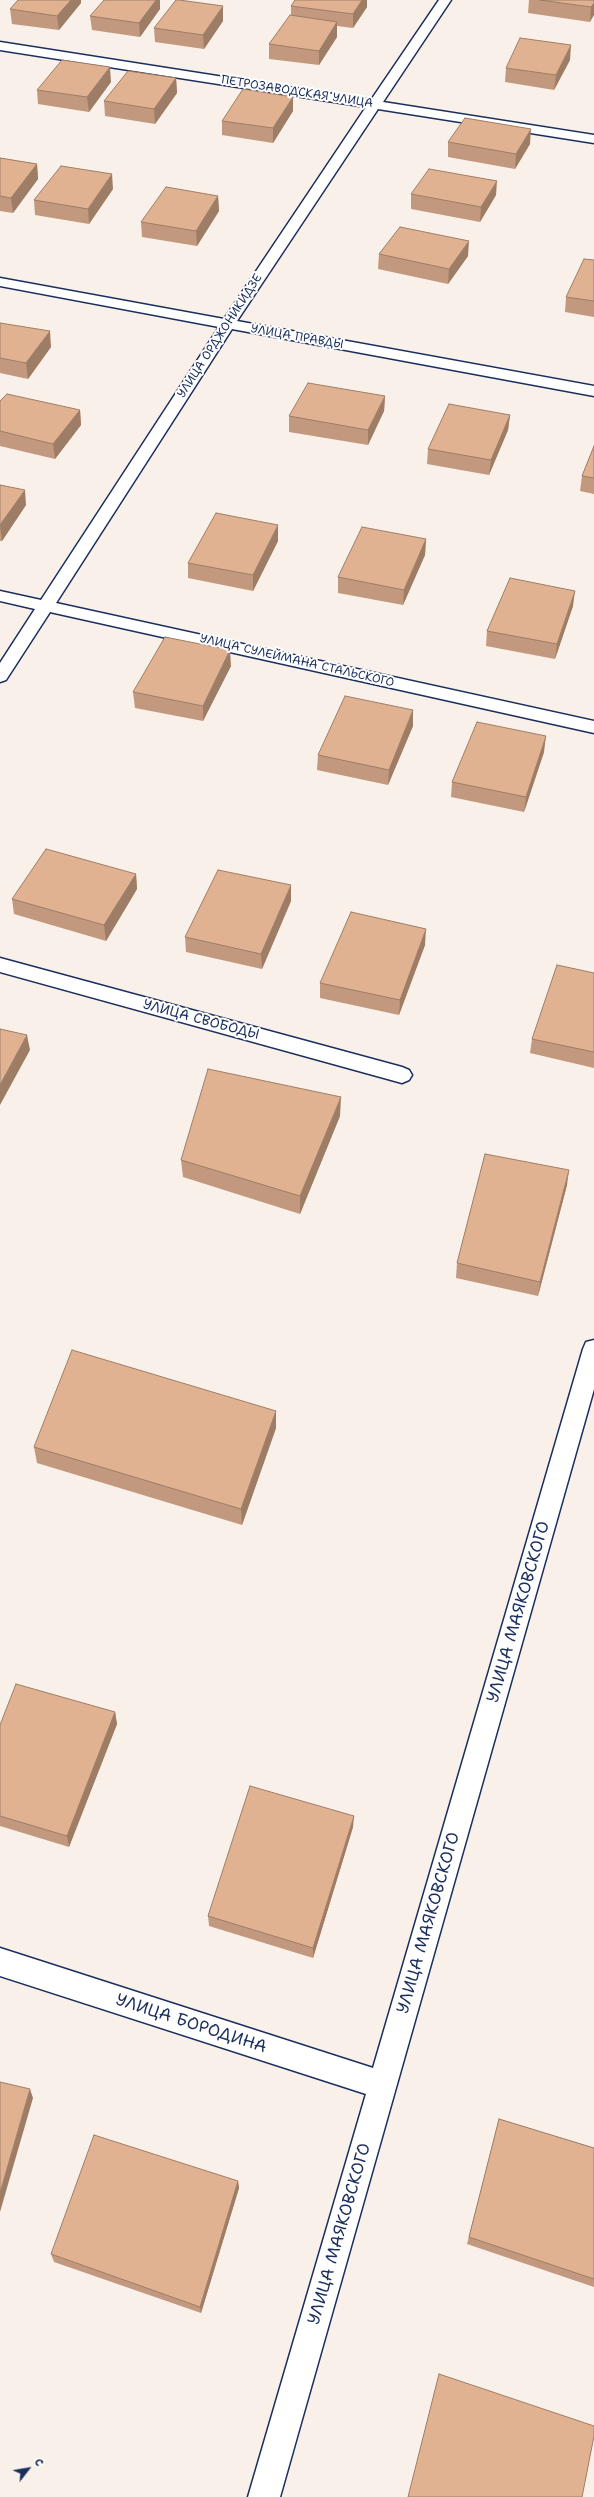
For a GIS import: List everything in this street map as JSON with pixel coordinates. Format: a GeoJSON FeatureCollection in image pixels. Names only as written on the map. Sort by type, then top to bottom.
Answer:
{"type":"FeatureCollection","features":[{"type":"Feature","properties":{"kind":"street","name":"УЛИЦА ОРДЖОНИКИДЗЕ"},"geometry":{"type":"LineString","coordinates":[[0,676],[227,325],[445,0]]}},
{"type":"Feature","properties":{"kind":"street","name":"ПЕТРОЗАВОДСКАЯ УЛИЦА"},"geometry":{"type":"LineString","coordinates":[[0,46],[594,139]]}},
{"type":"Feature","properties":{"kind":"street","name":"УЛИЦА ПРАВДЫ"},"geometry":{"type":"LineString","coordinates":[[0,282],[227,325],[594,391]]}},
{"type":"Feature","properties":{"kind":"street","name":"УЛИЦА СУЛЕЙМАНА СТАЛЬСКОГО"},"geometry":{"type":"LineString","coordinates":[[0,596],[594,727]]}},
{"type":"Feature","properties":{"kind":"street","name":"УЛИЦА СВОБОДЫ"},"geometry":{"type":"LineString","coordinates":[[0,965],[402,1075]]}},
{"type":"Feature","properties":{"kind":"street","name":"УЛИЦА МАЯКОВСКОГО"},"geometry":{"type":"LineString","coordinates":[[264,2497],[594,1349]]}},
{"type":"Feature","properties":{"kind":"street","name":"УЛИЦА БОРОДИНА"},"geometry":{"type":"LineString","coordinates":[[0,1962],[383,2085]]}},
{"type":"Feature","properties":{"kind":"building"},"geometry":{"type":"Polygon","coordinates":[[[18,0],[71,0],[57,16],[10,9],[18,0]]]}},
{"type":"Feature","properties":{"kind":"building"},"geometry":{"type":"Polygon","coordinates":[[[104,0],[156,0],[139,23],[90,16],[104,0]]]}},
{"type":"Feature","properties":{"kind":"building"},"geometry":{"type":"Polygon","coordinates":[[[176,0],[223,6],[203,35],[154,28],[176,0]]]}},
{"type":"Feature","properties":{"kind":"building"},"geometry":{"type":"Polygon","coordinates":[[[295,0],[362,0],[353,14],[291,6],[295,0]]]}},
{"type":"Feature","properties":{"kind":"building"},"geometry":{"type":"Polygon","coordinates":[[[540,0],[594,0],[594,3],[591,7],[540,0]]]}},
{"type":"Feature","properties":{"kind":"building"},"geometry":{"type":"Polygon","coordinates":[[[290,15],[337,22],[319,51],[269,44],[290,15]]]}},
{"type":"Feature","properties":{"kind":"building"},"geometry":{"type":"Polygon","coordinates":[[[520,38],[571,45],[556,75],[506,68],[520,38]]]}},
{"type":"Feature","properties":{"kind":"building"},"geometry":{"type":"Polygon","coordinates":[[[62,60],[110,67],[87,97],[37,90],[62,60]]]}},
{"type":"Feature","properties":{"kind":"building"},"geometry":{"type":"Polygon","coordinates":[[[128,71],[176,78],[154,109],[104,101],[128,71]]]}},
{"type":"Feature","properties":{"kind":"building"},"geometry":{"type":"Polygon","coordinates":[[[243,89],[293,97],[273,128],[222,121],[243,89]]]}},
{"type":"Feature","properties":{"kind":"building"},"geometry":{"type":"Polygon","coordinates":[[[465,118],[531,129],[516,154],[448,142],[465,118]]]}},
{"type":"Feature","properties":{"kind":"building"},"geometry":{"type":"Polygon","coordinates":[[[0,158],[37,164],[11,198],[0,196],[0,158]]]}},
{"type":"Feature","properties":{"kind":"building"},"geometry":{"type":"Polygon","coordinates":[[[61,166],[112,174],[88,209],[34,200],[61,166]]]}},
{"type":"Feature","properties":{"kind":"building"},"geometry":{"type":"Polygon","coordinates":[[[429,169],[497,181],[481,207],[411,194],[429,169]]]}},
{"type":"Feature","properties":{"kind":"building"},"geometry":{"type":"Polygon","coordinates":[[[166,187],[218,196],[196,231],[141,222],[166,187]]]}},
{"type":"Feature","properties":{"kind":"building"},"geometry":{"type":"Polygon","coordinates":[[[400,227],[469,241],[449,269],[379,254],[400,227]]]}},
{"type":"Feature","properties":{"kind":"building"},"geometry":{"type":"Polygon","coordinates":[[[584,259],[594,260],[594,301],[566,297],[584,259]]]}},
{"type":"Feature","properties":{"kind":"building"},"geometry":{"type":"Polygon","coordinates":[[[0,323],[50,331],[26,363],[0,358],[0,323]]]}},
{"type":"Feature","properties":{"kind":"building"},"geometry":{"type":"Polygon","coordinates":[[[308,383],[385,396],[368,430],[289,416],[308,383]]]}},
{"type":"Feature","properties":{"kind":"building"},"geometry":{"type":"Polygon","coordinates":[[[7,394],[80,410],[53,444],[0,431],[0,401],[7,394]]]}},
{"type":"Feature","properties":{"kind":"building"},"geometry":{"type":"Polygon","coordinates":[[[449,404],[510,415],[491,460],[428,449],[449,404]]]}},
{"type":"Feature","properties":{"kind":"building"},"geometry":{"type":"Polygon","coordinates":[[[594,446],[594,478],[582,476],[594,446]]]}},
{"type":"Feature","properties":{"kind":"building"},"geometry":{"type":"Polygon","coordinates":[[[0,485],[25,490],[0,525],[0,485]]]}},
{"type":"Feature","properties":{"kind":"building"},"geometry":{"type":"Polygon","coordinates":[[[216,513],[278,525],[253,575],[188,563],[216,513]]]}},
{"type":"Feature","properties":{"kind":"building"},"geometry":{"type":"Polygon","coordinates":[[[362,527],[426,539],[404,590],[338,577],[362,527]]]}},
{"type":"Feature","properties":{"kind":"building"},"geometry":{"type":"Polygon","coordinates":[[[510,578],[575,591],[557,644],[487,631],[510,578]]]}},
{"type":"Feature","properties":{"kind":"building"},"geometry":{"type":"Polygon","coordinates":[[[165,637],[230,650],[203,706],[133,692],[165,637]]]}},
{"type":"Feature","properties":{"kind":"building"},"geometry":{"type":"Polygon","coordinates":[[[345,696],[413,710],[389,770],[318,755],[345,696]]]}},
{"type":"Feature","properties":{"kind":"building"},"geometry":{"type":"Polygon","coordinates":[[[477,722],[546,736],[526,797],[452,782],[477,722]]]}},
{"type":"Feature","properties":{"kind":"building"},"geometry":{"type":"Polygon","coordinates":[[[46,849],[136,874],[104,925],[12,899],[46,849]]]}},
{"type":"Feature","properties":{"kind":"building"},"geometry":{"type":"Polygon","coordinates":[[[218,870],[291,885],[261,954],[185,937],[218,870]]]}},
{"type":"Feature","properties":{"kind":"building"},"geometry":{"type":"Polygon","coordinates":[[[351,912],[426,929],[400,1000],[320,983],[351,912]]]}},
{"type":"Feature","properties":{"kind":"building"},"geometry":{"type":"Polygon","coordinates":[[[557,965],[594,973],[594,1052],[532,1039],[557,965]]]}},
{"type":"Feature","properties":{"kind":"building"},"geometry":{"type":"Polygon","coordinates":[[[0,1029],[27,1035],[0,1085],[0,1029]]]}},
{"type":"Feature","properties":{"kind":"building"},"geometry":{"type":"Polygon","coordinates":[[[208,1069],[341,1097],[300,1196],[181,1160],[208,1069]]]}},
{"type":"Feature","properties":{"kind":"building"},"geometry":{"type":"Polygon","coordinates":[[[485,1154],[569,1170],[540,1282],[457,1263],[485,1154]]]}},
{"type":"Feature","properties":{"kind":"building"},"geometry":{"type":"Polygon","coordinates":[[[72,1350],[276,1411],[241,1509],[34,1447],[72,1350]]]}},
{"type":"Feature","properties":{"kind":"building"},"geometry":{"type":"Polygon","coordinates":[[[16,1684],[115,1712],[67,1836],[0,1816],[0,1725],[16,1684]]]}},
{"type":"Feature","properties":{"kind":"building"},"geometry":{"type":"Polygon","coordinates":[[[250,1786],[354,1816],[313,1948],[208,1916],[250,1786]]]}},
{"type":"Feature","properties":{"kind":"building"},"geometry":{"type":"Polygon","coordinates":[[[0,2082],[30,2089],[0,2193],[0,2082]]]}},
{"type":"Feature","properties":{"kind":"building"},"geometry":{"type":"Polygon","coordinates":[[[499,2119],[594,2148],[594,2279],[469,2237],[499,2119]]]}},
{"type":"Feature","properties":{"kind":"building"},"geometry":{"type":"Polygon","coordinates":[[[94,2135],[238,2181],[200,2307],[51,2254],[94,2135]]]}},
{"type":"Feature","properties":{"kind":"building"},"geometry":{"type":"Polygon","coordinates":[[[439,2374],[594,2426],[594,2436],[582,2497],[408,2497],[439,2374]]]}}]}
